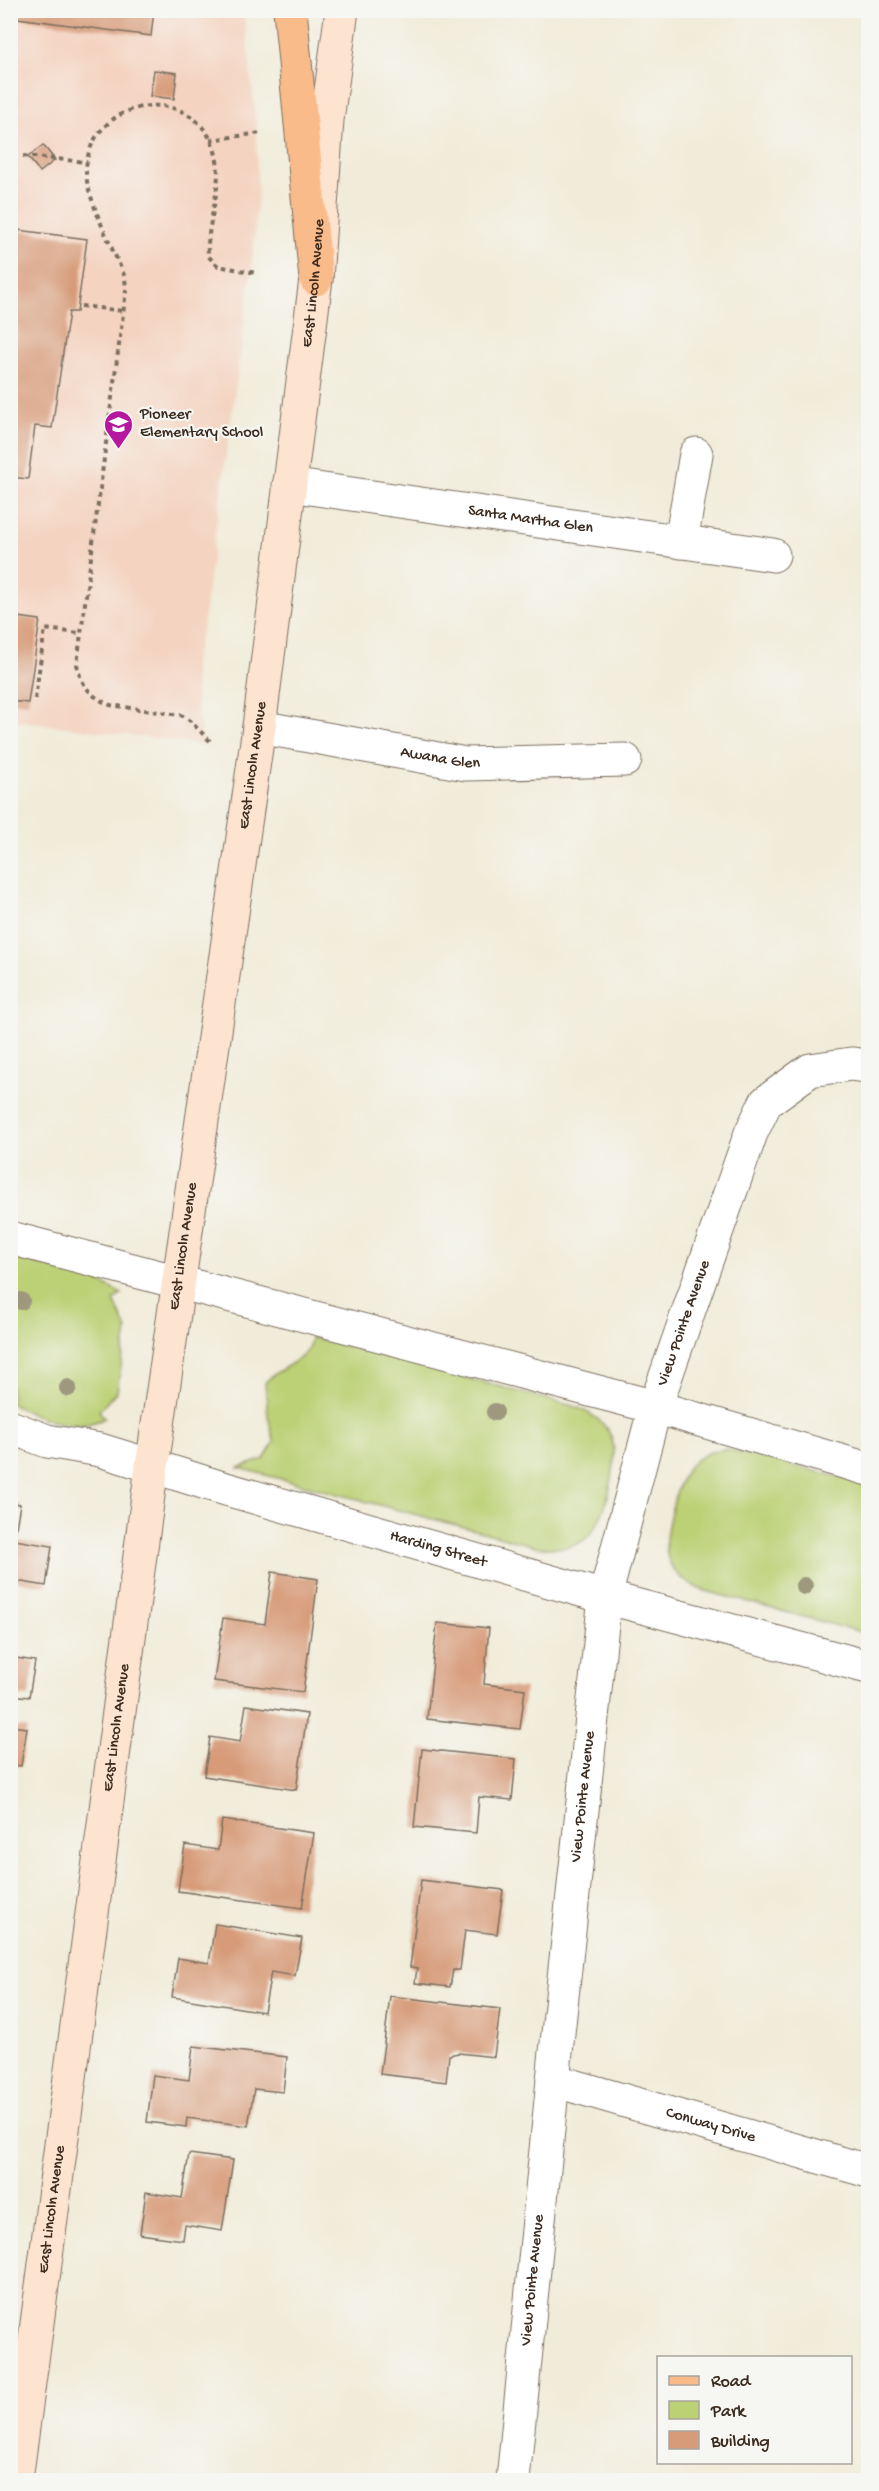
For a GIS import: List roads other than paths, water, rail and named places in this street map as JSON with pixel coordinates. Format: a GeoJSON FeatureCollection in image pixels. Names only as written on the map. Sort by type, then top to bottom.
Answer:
{"type":"FeatureCollection","features":[{"type":"Feature","properties":{"kind":"main road"},"geometry":{"type":"LineString","coordinates":[[290,10],[316,279]]}},
{"type":"Feature","properties":{"kind":"main road","name":"East Lincoln Avenue"},"geometry":{"type":"LineString","coordinates":[[16,2481],[152,1466],[259,727],[316,279],[327,120],[342,10]]}},
{"type":"Feature","properties":{"kind":"street"},"geometry":{"type":"LineString","coordinates":[[681,542],[696,454]]}},
{"type":"Feature","properties":{"kind":"street","name":"Santa Martha Glen"},"geometry":{"type":"LineString","coordinates":[[289,485],[773,555]]}},
{"type":"Feature","properties":{"kind":"street","name":"Awana Glen"},"geometry":{"type":"LineString","coordinates":[[259,727],[466,764],[625,760]]}},
{"type":"Feature","properties":{"kind":"street","name":"View Pointe Avenue"},"geometry":{"type":"LineString","coordinates":[[513,2481],[605,1596],[655,1407],[751,1133],[766,1102],[810,1070],[851,1064],[868,1066]]}},
{"type":"Feature","properties":{"kind":"street"},"geometry":{"type":"LineString","coordinates":[[10,1238],[655,1407],[868,1469]]}},
{"type":"Feature","properties":{"kind":"street","name":"Harding Street"},"geometry":{"type":"LineString","coordinates":[[10,1427],[47,1441],[100,1450],[219,1487],[605,1596],[868,1666]]}},
{"type":"Feature","properties":{"kind":"street","name":"Conway Drive"},"geometry":{"type":"LineString","coordinates":[[553,2080],[868,2171]]}},
{"type":"Feature","properties":{"kind":"place","name":"Pioneer Elementary School"},"geometry":{"type":"Point","coordinates":[119,450]}}]}
